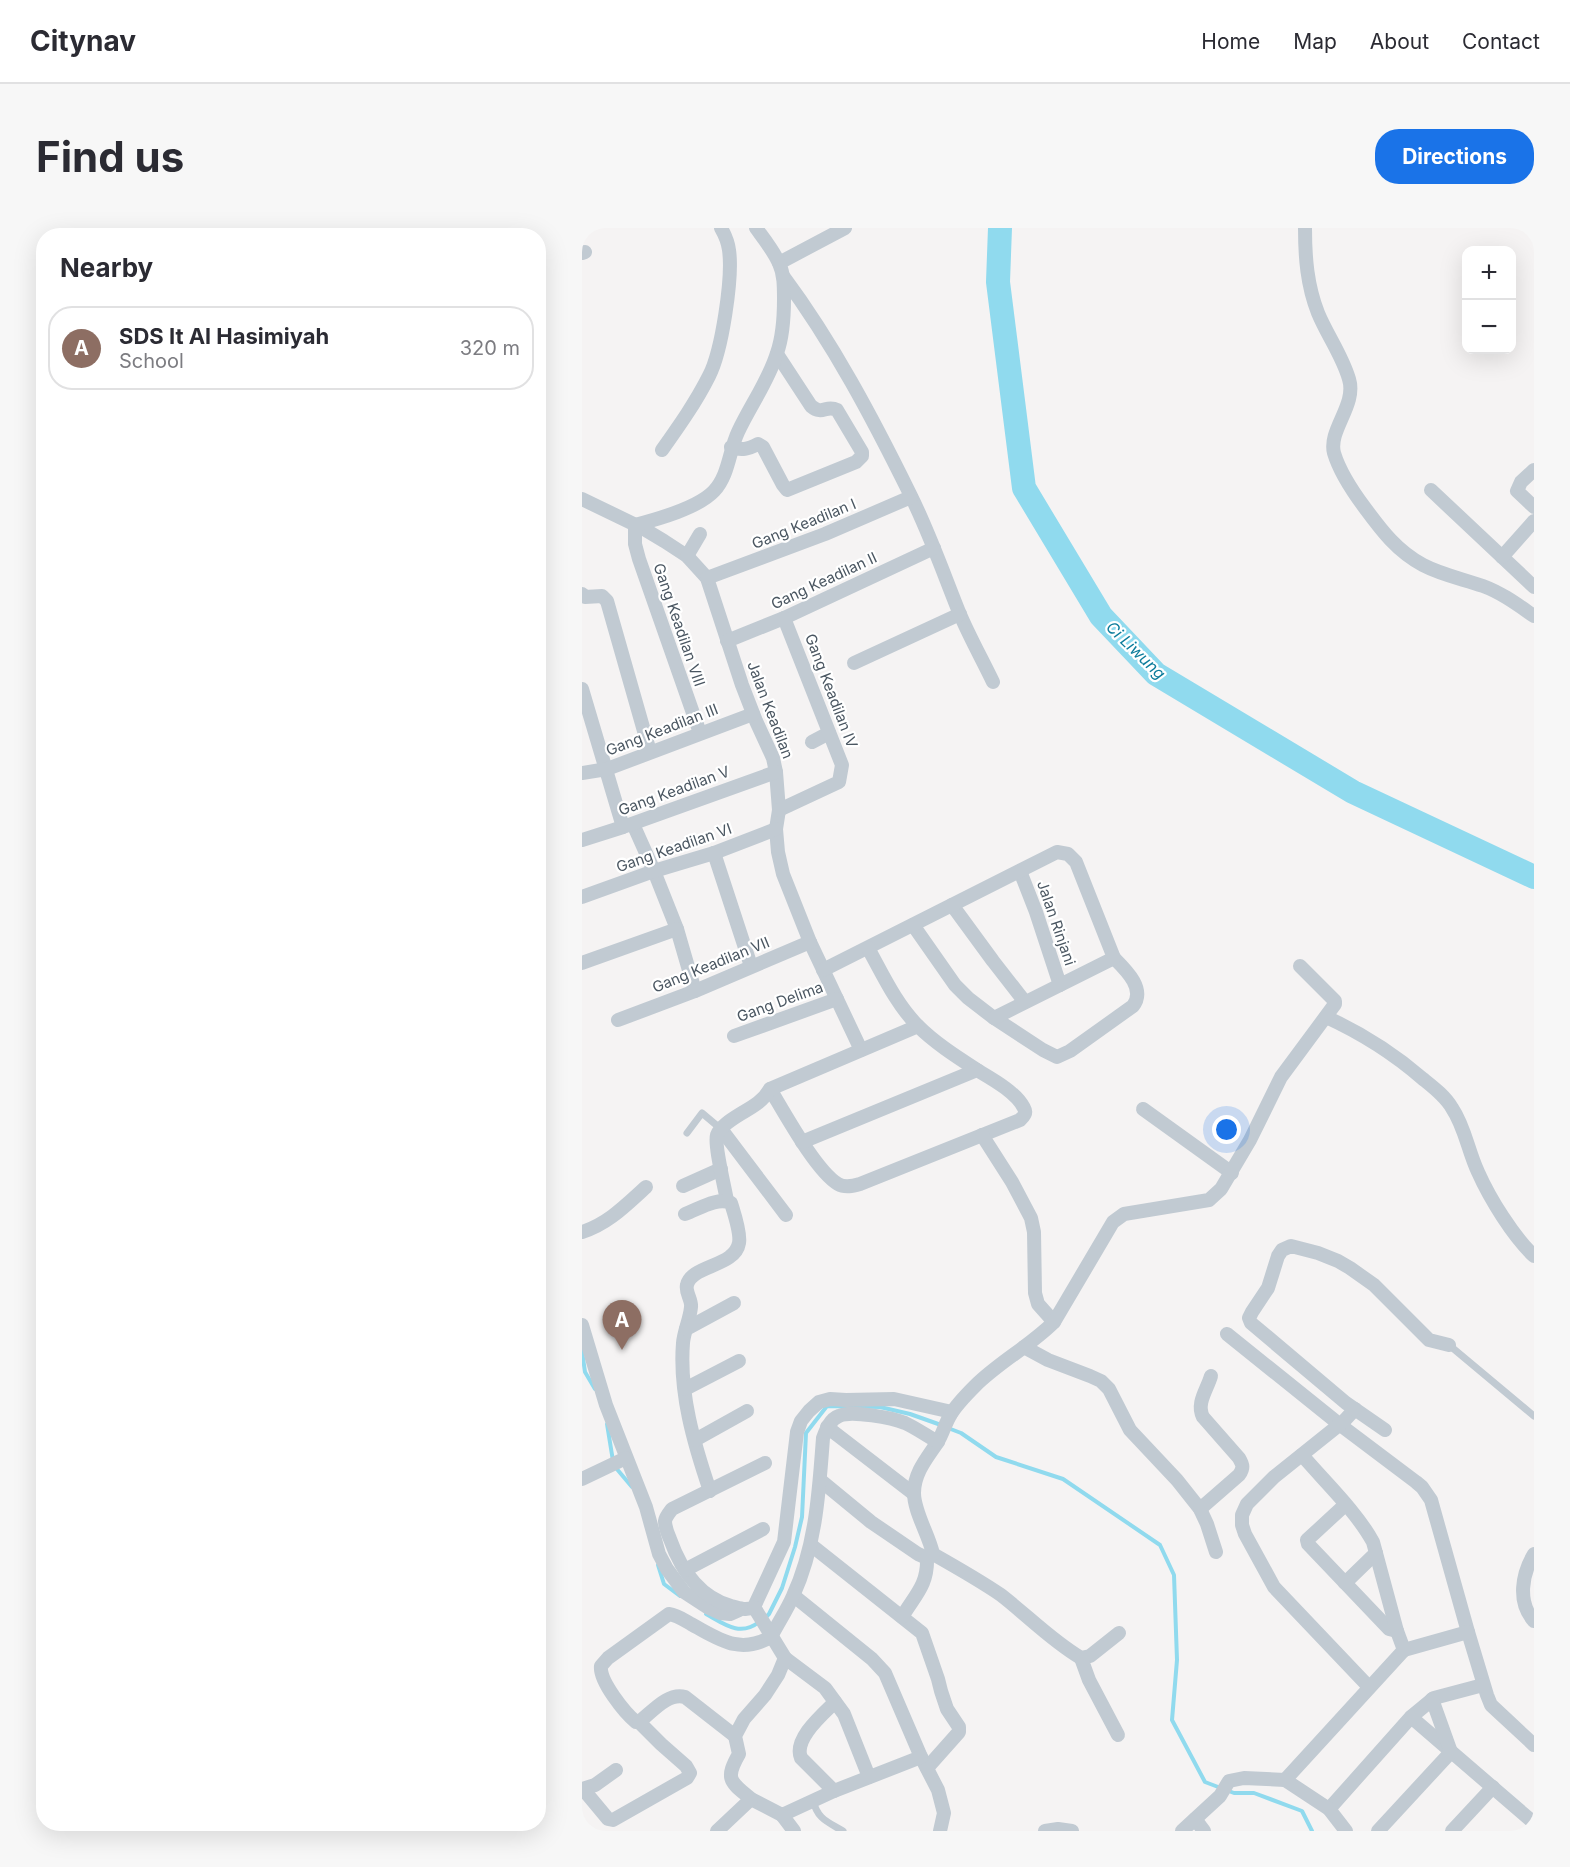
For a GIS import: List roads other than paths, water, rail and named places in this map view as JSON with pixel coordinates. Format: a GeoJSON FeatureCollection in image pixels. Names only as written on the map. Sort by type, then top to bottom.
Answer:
{"type":"FeatureCollection","features":[{"type":"Feature","properties":{"kind":"street"},"geometry":{"type":"LineString","coordinates":[[662,450],[685,418],[710,374],[717,352],[726,309],[730,272],[729,250],[721,228]]}},
{"type":"Feature","properties":{"kind":"street"},"geometry":{"type":"LineString","coordinates":[[756,228],[781,270],[812,314],[911,497],[960,614],[993,682]]}},
{"type":"Feature","properties":{"kind":"street"},"geometry":{"type":"LineString","coordinates":[[781,270],[845,228]]}},
{"type":"Feature","properties":{"kind":"street"},"geometry":{"type":"LineString","coordinates":[[1305,228],[1305,260],[1312,294],[1317,311],[1350,381],[1349,399],[1334,438],[1334,451],[1354,494],[1377,526],[1406,554],[1423,565],[1496,592],[1534,616]]}},
{"type":"Feature","properties":{"kind":"street"},"geometry":{"type":"LineString","coordinates":[[635,525],[665,517],[688,507],[713,492],[725,477],[732,447],[748,409],[777,354],[784,319],[781,270]]}},
{"type":"Feature","properties":{"kind":"street"},"geometry":{"type":"LineString","coordinates":[[732,447],[739,450],[758,444],[763,447],[787,490],[856,462],[862,456],[862,452],[837,410],[830,408],[821,411],[811,406],[777,354]]}},
{"type":"Feature","properties":{"kind":"street"},"geometry":{"type":"LineString","coordinates":[[1534,470],[1521,482],[1517,491],[1534,507]]}},
{"type":"Feature","properties":{"kind":"street"},"geometry":{"type":"LineString","coordinates":[[1431,490],[1534,587]]}},
{"type":"Feature","properties":{"kind":"street","name":"Gang Keadilan I"},"geometry":{"type":"LineString","coordinates":[[707,578],[806,542],[911,497]]}},
{"type":"Feature","properties":{"kind":"street","name":"Jalan Keadilan"},"geometry":{"type":"LineString","coordinates":[[582,499],[664,540],[687,556],[707,578],[753,714],[769,748],[776,772],[779,810],[776,829],[783,874],[810,942],[861,1050]]}},
{"type":"Feature","properties":{"kind":"street"},"geometry":{"type":"LineString","coordinates":[[1502,557],[1534,521]]}},
{"type":"Feature","properties":{"kind":"street","name":"Gang Keadilan VIII"},"geometry":{"type":"LineString","coordinates":[[635,525],[635,544],[639,560],[700,733]]}},
{"type":"Feature","properties":{"kind":"street"},"geometry":{"type":"LineString","coordinates":[[687,556],[700,534]]}},
{"type":"Feature","properties":{"kind":"street","name":"Gang Keadilan II"},"geometry":{"type":"LineString","coordinates":[[727,640],[784,618],[934,548]]}},
{"type":"Feature","properties":{"kind":"street"},"geometry":{"type":"LineString","coordinates":[[582,594],[585,597],[602,596],[606,601],[650,752]]}},
{"type":"Feature","properties":{"kind":"street"},"geometry":{"type":"LineString","coordinates":[[854,663],[960,614]]}},
{"type":"Feature","properties":{"kind":"street","name":"Gang Keadilan IV"},"geometry":{"type":"LineString","coordinates":[[779,810],[839,782],[842,765],[784,618]]}},
{"type":"Feature","properties":{"kind":"street"},"geometry":{"type":"LineString","coordinates":[[582,689],[607,769],[628,825],[654,871],[677,929],[696,991]]}},
{"type":"Feature","properties":{"kind":"street","name":"Gang Keadilan III"},"geometry":{"type":"LineString","coordinates":[[582,773],[607,769],[753,714]]}},
{"type":"Feature","properties":{"kind":"street"},"geometry":{"type":"LineString","coordinates":[[812,742],[830,733]]}},
{"type":"Feature","properties":{"kind":"street","name":"Gang Keadilan V"},"geometry":{"type":"LineString","coordinates":[[582,840],[776,772]]}},
{"type":"Feature","properties":{"kind":"street","name":"Gang Keadilan VI"},"geometry":{"type":"LineString","coordinates":[[582,897],[654,871],[714,854],[776,829]]}},
{"type":"Feature","properties":{"kind":"street"},"geometry":{"type":"LineString","coordinates":[[823,970],[1057,852],[1063,852],[1076,862],[1114,957],[1137,989],[1137,1001],[1062,1056],[1052,1056],[968,998],[955,985],[913,925]]}},
{"type":"Feature","properties":{"kind":"street"},"geometry":{"type":"LineString","coordinates":[[714,854],[751,966]]}},
{"type":"Feature","properties":{"kind":"street","name":"Jalan Rinjani"},"geometry":{"type":"LineString","coordinates":[[1020,871],[1060,985]]}},
{"type":"Feature","properties":{"kind":"street"},"geometry":{"type":"LineString","coordinates":[[952,904],[1025,1002]]}},
{"type":"Feature","properties":{"kind":"street"},"geometry":{"type":"LineString","coordinates":[[582,963],[677,929]]}},
{"type":"Feature","properties":{"kind":"street","name":"Gang Keadilan VII"},"geometry":{"type":"LineString","coordinates":[[621,1019],[696,991],[810,942]]}},
{"type":"Feature","properties":{"kind":"street"},"geometry":{"type":"LineString","coordinates":[[770,1089],[802,1142],[833,1180],[847,1187],[860,1184],[1020,1120],[1025,1112],[1024,1107],[1008,1090],[918,1026],[897,1001],[868,948]]}},
{"type":"Feature","properties":{"kind":"street"},"geometry":{"type":"LineString","coordinates":[[994,1018],[1114,957]]}},
{"type":"Feature","properties":{"kind":"street"},"geometry":{"type":"LineString","coordinates":[[902,1617],[925,1581],[930,1556],[914,1494],[919,1471],[951,1414],[974,1387],[993,1370],[1054,1322],[1113,1222],[1124,1214],[1209,1200],[1221,1189],[1250,1140],[1281,1077],[1326,1017],[1335,1001],[1300,966]]}},
{"type":"Feature","properties":{"kind":"street","name":"Gang Delima"},"geometry":{"type":"LineString","coordinates":[[734,1036],[837,999]]}},
{"type":"Feature","properties":{"kind":"street"},"geometry":{"type":"LineString","coordinates":[[1326,1017],[1357,1031],[1387,1051],[1434,1088],[1452,1107],[1477,1172],[1517,1237],[1534,1256]]}},
{"type":"Feature","properties":{"kind":"street"},"geometry":{"type":"LineString","coordinates":[[727,1201],[717,1136],[721,1129],[736,1116],[764,1099],[770,1089],[918,1026]]}},
{"type":"Feature","properties":{"kind":"street"},"geometry":{"type":"LineString","coordinates":[[802,1142],[977,1070]]}},
{"type":"Feature","properties":{"kind":"street"},"geometry":{"type":"LineString","coordinates":[[1143,1109],[1232,1173]]}},
{"type":"Feature","properties":{"kind":"street"},"geometry":{"type":"LineString","coordinates":[[721,1129],[786,1215]]}},
{"type":"Feature","properties":{"kind":"street"},"geometry":{"type":"LineString","coordinates":[[982,1135],[1012,1182],[1031,1218],[1034,1232],[1035,1293],[1038,1304],[1054,1322]]}},
{"type":"Feature","properties":{"kind":"street"},"geometry":{"type":"LineString","coordinates":[[683,1186],[721,1169]]}},
{"type":"Feature","properties":{"kind":"street"},"geometry":{"type":"LineString","coordinates":[[582,1232],[597,1228],[606,1222],[646,1187]]}},
{"type":"Feature","properties":{"kind":"street"},"geometry":{"type":"LineString","coordinates":[[685,1214],[719,1201],[731,1203],[739,1243],[734,1252],[724,1261],[692,1276],[687,1283],[692,1305],[682,1352],[685,1389],[694,1440],[710,1491]]}},
{"type":"Feature","properties":{"kind":"street"},"geometry":{"type":"LineString","coordinates":[[1449,1345],[1429,1340],[1374,1285],[1350,1268],[1318,1253],[1291,1246],[1282,1250],[1278,1256],[1268,1288],[1249,1318],[1251,1323],[1428,1494],[1483,1685],[1491,1704],[1534,1745]]}},
{"type":"Feature","properties":{"kind":"street"},"geometry":{"type":"LineString","coordinates":[[686,1329],[734,1303]]}},
{"type":"Feature","properties":{"kind":"street"},"geometry":{"type":"LineString","coordinates":[[582,1325],[584,1343],[622,1459],[646,1507],[659,1554],[675,1582],[692,1598],[720,1613],[730,1614],[752,1610]]}},
{"type":"Feature","properties":{"kind":"street"},"geometry":{"type":"LineString","coordinates":[[1227,1334],[1347,1417],[1385,1430]]}},
{"type":"Feature","properties":{"kind":"street"},"geometry":{"type":"LineString","coordinates":[[1024,1347],[1048,1360],[1101,1381],[1109,1389],[1130,1430],[1177,1480],[1200,1509],[1216,1552]]}},
{"type":"Feature","properties":{"kind":"street"},"geometry":{"type":"LineString","coordinates":[[685,1389],[739,1361]]}},
{"type":"Feature","properties":{"kind":"street"},"geometry":{"type":"LineString","coordinates":[[1200,1509],[1239,1475],[1243,1465],[1200,1411],[1200,1403],[1211,1376]]}},
{"type":"Feature","properties":{"kind":"street"},"geometry":{"type":"LineString","coordinates":[[752,1610],[784,1542],[797,1432],[801,1421],[809,1411],[819,1402],[830,1398],[894,1399],[951,1414]]}},
{"type":"Feature","properties":{"kind":"street"},"geometry":{"type":"LineString","coordinates":[[694,1440],[747,1411]]}},
{"type":"Feature","properties":{"kind":"street"},"geometry":{"type":"LineString","coordinates":[[616,1770],[595,1785],[583,1789],[608,1819],[612,1820],[687,1778],[690,1773],[686,1766],[639,1722],[633,1720],[603,1679],[601,1666],[608,1658],[669,1614],[724,1642],[739,1645],[757,1644],[770,1635],[794,1596],[811,1545],[823,1438],[827,1427],[837,1416],[848,1414],[903,1422],[940,1437]]}},
{"type":"Feature","properties":{"kind":"street"},"geometry":{"type":"LineString","coordinates":[[1347,1417],[1274,1477],[1247,1504],[1242,1515],[1242,1525],[1274,1587],[1369,1687]]}},
{"type":"Feature","properties":{"kind":"street"},"geometry":{"type":"LineString","coordinates":[[827,1427],[914,1494]]}},
{"type":"Feature","properties":{"kind":"street"},"geometry":{"type":"LineString","coordinates":[[1302,1455],[1367,1531],[1373,1542],[1396,1631],[1404,1650]]}},
{"type":"Feature","properties":{"kind":"street"},"geometry":{"type":"LineString","coordinates":[[582,1479],[622,1459]]}},
{"type":"Feature","properties":{"kind":"street"},"geometry":{"type":"LineString","coordinates":[[765,1463],[672,1509],[665,1524],[673,1548],[685,1570],[700,1590],[720,1602],[752,1610],[785,1659],[825,1688],[844,1714],[869,1777]]}},
{"type":"Feature","properties":{"kind":"street"},"geometry":{"type":"LineString","coordinates":[[820,1480],[871,1522],[918,1554],[930,1556],[973,1576],[1001,1595],[1050,1636],[1081,1658],[1089,1680],[1118,1736]]}},
{"type":"Feature","properties":{"kind":"street"},"geometry":{"type":"LineString","coordinates":[[1345,1505],[1307,1540],[1308,1544],[1389,1629],[1396,1631]]}},
{"type":"Feature","properties":{"kind":"street"},"geometry":{"type":"LineString","coordinates":[[685,1570],[763,1529]]}},
{"type":"Feature","properties":{"kind":"street"},"geometry":{"type":"LineString","coordinates":[[782,1815],[869,1777],[924,1763],[959,1732],[959,1727],[948,1709],[922,1633],[811,1545]]}},
{"type":"Feature","properties":{"kind":"street"},"geometry":{"type":"LineString","coordinates":[[1345,1583],[1376,1553]]}},
{"type":"Feature","properties":{"kind":"street"},"geometry":{"type":"LineString","coordinates":[[1534,1554],[1524,1579],[1524,1603],[1534,1621]]}},
{"type":"Feature","properties":{"kind":"street"},"geometry":{"type":"LineString","coordinates":[[794,1596],[872,1659],[885,1673],[938,1791],[944,1813],[940,1831]]}},
{"type":"Feature","properties":{"kind":"street"},"geometry":{"type":"LineString","coordinates":[[1081,1658],[1089,1656],[1119,1632]]}},
{"type":"Feature","properties":{"kind":"street"},"geometry":{"type":"LineString","coordinates":[[1285,1780],[1404,1650],[1468,1632]]}},
{"type":"Feature","properties":{"kind":"street"},"geometry":{"type":"LineString","coordinates":[[735,1736],[744,1719],[765,1695],[778,1675],[785,1659]]}},
{"type":"Feature","properties":{"kind":"street"},"geometry":{"type":"LineString","coordinates":[[1329,1809],[1411,1717],[1432,1699],[1483,1685]]}},
{"type":"Feature","properties":{"kind":"street"},"geometry":{"type":"LineString","coordinates":[[639,1722],[671,1698],[685,1697],[735,1736],[739,1754],[731,1766],[731,1780],[734,1785],[751,1799],[782,1815],[794,1831]]}},
{"type":"Feature","properties":{"kind":"street"},"geometry":{"type":"LineString","coordinates":[[1432,1699],[1452,1752]]}},
{"type":"Feature","properties":{"kind":"street"},"geometry":{"type":"LineString","coordinates":[[834,1791],[801,1758],[799,1753],[804,1736],[835,1702]]}},
{"type":"Feature","properties":{"kind":"street"},"geometry":{"type":"LineString","coordinates":[[1411,1717],[1534,1824],[1529,1831]]}},
{"type":"Feature","properties":{"kind":"street"},"geometry":{"type":"LineString","coordinates":[[1378,1831],[1452,1752]]}},
{"type":"Feature","properties":{"kind":"street"},"geometry":{"type":"LineString","coordinates":[[1182,1831],[1220,1796],[1229,1781],[1244,1778],[1285,1780],[1329,1809],[1346,1831]]}},
{"type":"Feature","properties":{"kind":"street"},"geometry":{"type":"LineString","coordinates":[[1452,1831],[1493,1787]]}},
{"type":"Feature","properties":{"kind":"street"},"geometry":{"type":"LineString","coordinates":[[725,1829],[751,1799]]}},
{"type":"Feature","properties":{"kind":"street"},"geometry":{"type":"LineString","coordinates":[[1195,1819],[1204,1831]]}},
{"type":"Feature","properties":{"kind":"street"},"geometry":{"type":"LineString","coordinates":[[1045,1831],[1058,1829],[1072,1831]]}},
{"type":"Feature","properties":{"kind":"lane"},"geometry":{"type":"LineString","coordinates":[[687,1133],[702,1113],[721,1129]]}},
{"type":"Feature","properties":{"kind":"lane"},"geometry":{"type":"LineString","coordinates":[[1449,1345],[1534,1416]]}},
{"type":"Feature","properties":{"kind":"lane"},"geometry":{"type":"LineString","coordinates":[[813,1800],[819,1817],[843,1831]]}},
{"type":"Feature","properties":{"kind":"waterway","name":"Ci Liwung"},"geometry":{"type":"LineString","coordinates":[[1000,228],[998,282],[1024,488],[1101,616],[1156,674],[1353,792],[1534,877]]}},
{"type":"Feature","properties":{"kind":"waterway"},"geometry":{"type":"LineString","coordinates":[[582,1351],[585,1372],[595,1389]]}},
{"type":"Feature","properties":{"kind":"waterway"},"geometry":{"type":"LineString","coordinates":[[765,1618],[782,1588],[802,1517],[806,1433],[827,1406],[880,1407],[941,1425]]}},
{"type":"Feature","properties":{"kind":"waterway"},"geometry":{"type":"LineString","coordinates":[[607,1424],[613,1461]]}},
{"type":"Feature","properties":{"kind":"waterway"},"geometry":{"type":"LineString","coordinates":[[948,1428],[961,1433],[996,1457],[1063,1479],[1160,1545],[1174,1575],[1177,1660],[1172,1720],[1205,1782],[1234,1793],[1254,1793],[1302,1811],[1312,1831]]}},
{"type":"Feature","properties":{"kind":"waterway"},"geometry":{"type":"LineString","coordinates":[[616,1468],[632,1487]]}},
{"type":"Feature","properties":{"kind":"waterway"},"geometry":{"type":"LineString","coordinates":[[658,1565],[664,1584],[680,1596]]}},
{"type":"Feature","properties":{"kind":"waterway"},"geometry":{"type":"LineString","coordinates":[[706,1614],[739,1629],[759,1622]]}},
{"type":"Feature","properties":{"kind":"place","name":"SDS It Al Hasimiyah"},"geometry":{"type":"Point","coordinates":[622,1350]}}]}
